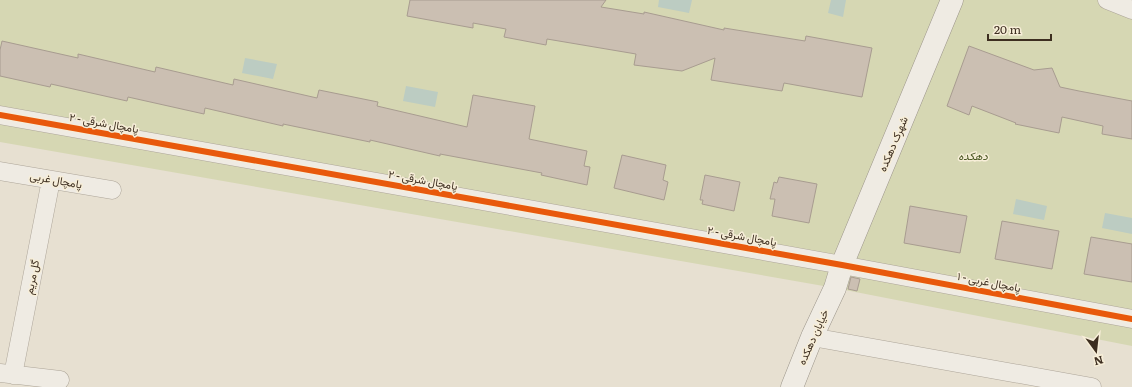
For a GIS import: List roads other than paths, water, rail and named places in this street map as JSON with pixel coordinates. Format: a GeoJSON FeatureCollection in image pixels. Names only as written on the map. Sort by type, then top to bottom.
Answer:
{"type":"FeatureCollection","features":[{"type":"Feature","properties":{"kind":"street","name":"شهرک دهکده"},"geometry":{"type":"LineString","coordinates":[[835,288],[842,264],[952,0]]}},
{"type":"Feature","properties":{"kind":"street"},"geometry":{"type":"LineString","coordinates":[[1107,0],[1132,10]]}},
{"type":"Feature","properties":{"kind":"street","name":"پامچال شرقی - ۲"},"geometry":{"type":"LineString","coordinates":[[0,115],[842,264]]}},
{"type":"Feature","properties":{"kind":"street","name":"پامچال غربی"},"geometry":{"type":"LineString","coordinates":[[0,171],[112,190]]}},
{"type":"Feature","properties":{"kind":"street","name":"گل مریم"},"geometry":{"type":"LineString","coordinates":[[6,374],[51,180]]}},
{"type":"Feature","properties":{"kind":"street","name":"پامچال غربی - ۱"},"geometry":{"type":"LineString","coordinates":[[842,264],[1132,319]]}},
{"type":"Feature","properties":{"kind":"street","name":"خیابان دهکده"},"geometry":{"type":"LineString","coordinates":[[792,387],[812,337],[835,288]]}},
{"type":"Feature","properties":{"kind":"street"},"geometry":{"type":"LineString","coordinates":[[812,337],[1092,387]]}},
{"type":"Feature","properties":{"kind":"street"},"geometry":{"type":"LineString","coordinates":[[6,374],[60,380]]}},
{"type":"Feature","properties":{"kind":"park label","name":"دهکده"},"geometry":{"type":"Point","coordinates":[973,156]}}]}
